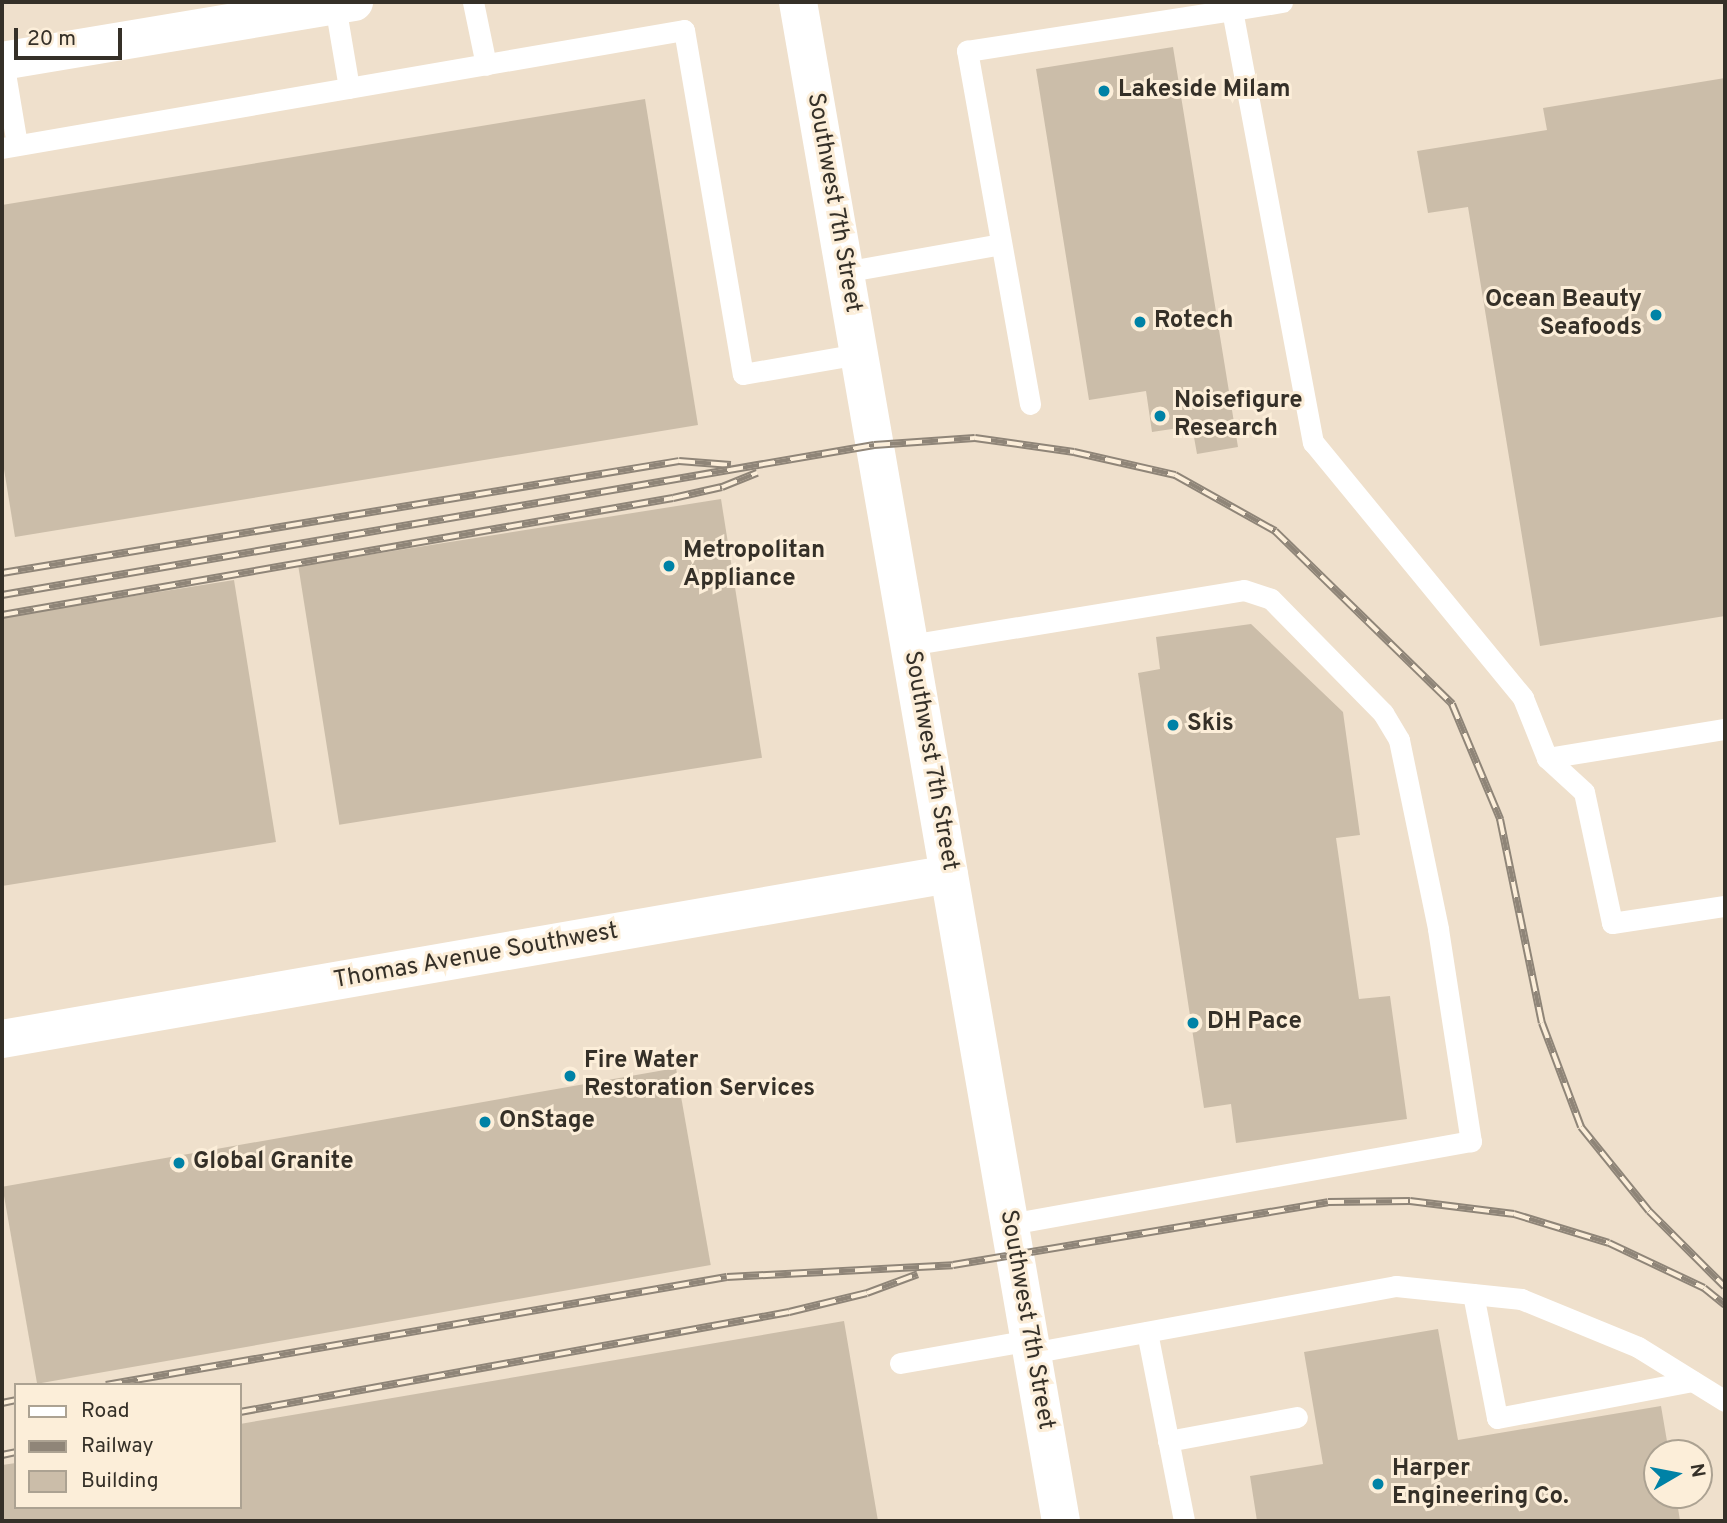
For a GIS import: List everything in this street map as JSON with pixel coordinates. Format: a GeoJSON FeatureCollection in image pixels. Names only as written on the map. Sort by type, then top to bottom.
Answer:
{"type":"FeatureCollection","features":[{"type":"Feature","properties":{"kind":"street","name":"Southwest 7th Street"},"geometry":{"type":"LineString","coordinates":[[798,2],[1060,1521]]}},
{"type":"Feature","properties":{"kind":"street"},"geometry":{"type":"LineString","coordinates":[[2,61],[344,3]]}},
{"type":"Feature","properties":{"kind":"street","name":"Thomas Avenue Southwest"},"geometry":{"type":"LineString","coordinates":[[2,1039],[949,874]]}},
{"type":"Feature","properties":{"kind":"lane"},"geometry":{"type":"LineString","coordinates":[[472,2],[485,65]]}},
{"type":"Feature","properties":{"kind":"lane"},"geometry":{"type":"LineString","coordinates":[[1030,404],[967,51],[1231,6],[1282,2]]}},
{"type":"Feature","properties":{"kind":"lane"},"geometry":{"type":"LineString","coordinates":[[344,3],[349,88]]}},
{"type":"Feature","properties":{"kind":"lane"},"geometry":{"type":"LineString","coordinates":[[1231,6],[1313,442],[1523,698],[1547,758],[1584,792],[1612,923],[1725,906]]}},
{"type":"Feature","properties":{"kind":"lane"},"geometry":{"type":"LineString","coordinates":[[2,61],[10,147],[684,30],[743,374],[859,354]]}},
{"type":"Feature","properties":{"kind":"lane"},"geometry":{"type":"LineString","coordinates":[[845,272],[1001,244]]}},
{"type":"Feature","properties":{"kind":"lane"},"geometry":{"type":"LineString","coordinates":[[909,645],[1244,590],[1271,599],[1382,713],[1399,740],[1438,929],[1471,1141],[1009,1224]]}},
{"type":"Feature","properties":{"kind":"lane"},"geometry":{"type":"LineString","coordinates":[[1547,758],[1725,729]]}},
{"type":"Feature","properties":{"kind":"lane"},"geometry":{"type":"LineString","coordinates":[[900,1363],[1147,1332],[1395,1286],[1521,1299],[1638,1347],[1725,1401]]}},
{"type":"Feature","properties":{"kind":"lane"},"geometry":{"type":"LineString","coordinates":[[1473,1294],[1497,1418],[1693,1381]]}},
{"type":"Feature","properties":{"kind":"lane"},"geometry":{"type":"LineString","coordinates":[[1147,1332],[1184,1521]]}},
{"type":"Feature","properties":{"kind":"lane"},"geometry":{"type":"LineString","coordinates":[[1168,1441],[1297,1417]]}},
{"type":"Feature","properties":{"kind":"building"},"geometry":{"type":"Polygon","coordinates":[[[1173,47],[1238,447],[1197,454],[1192,426],[1152,432],[1146,391],[1089,400],[1036,69],[1173,47]]]}},
{"type":"Feature","properties":{"kind":"building"},"geometry":{"type":"Polygon","coordinates":[[[1725,78],[1725,616],[1540,646],[1468,207],[1428,213],[1417,151],[1547,130],[1543,108],[1725,78]]]}},
{"type":"Feature","properties":{"kind":"building"},"geometry":{"type":"Polygon","coordinates":[[[645,99],[698,425],[15,537],[2,457],[2,205],[645,99]]]}},
{"type":"Feature","properties":{"kind":"building"},"geometry":{"type":"Polygon","coordinates":[[[721,499],[762,758],[339,825],[298,566],[721,499]]]}},
{"type":"Feature","properties":{"kind":"building"},"geometry":{"type":"Polygon","coordinates":[[[234,580],[276,842],[2,886],[2,617],[234,580]]]}},
{"type":"Feature","properties":{"kind":"building"},"geometry":{"type":"Polygon","coordinates":[[[1251,624],[1343,712],[1360,835],[1336,838],[1359,999],[1390,996],[1407,1119],[1236,1143],[1231,1104],[1204,1108],[1138,673],[1160,669],[1156,637],[1251,624]]]}},
{"type":"Feature","properties":{"kind":"building"},"geometry":{"type":"Polygon","coordinates":[[[676,1068],[711,1265],[37,1383],[2,1187],[676,1068]]]}},
{"type":"Feature","properties":{"kind":"building"},"geometry":{"type":"Polygon","coordinates":[[[844,1321],[878,1521],[2,1521],[2,1465],[14,1463],[14,1509],[242,1509],[242,1424],[844,1321]]]}},
{"type":"Feature","properties":{"kind":"building"},"geometry":{"type":"Polygon","coordinates":[[[1438,1329],[1458,1440],[1661,1406],[1667,1439],[1643,1439],[1643,1509],[1678,1509],[1680,1521],[1257,1521],[1250,1476],[1323,1464],[1304,1352],[1438,1329]]]}},
{"type":"Feature","properties":{"kind":"railway"},"geometry":{"type":"LineString","coordinates":[[2,595],[874,445],[975,438],[1074,452],[1175,475],[1275,531],[1452,704],[1500,819],[1542,1023],[1581,1127],[1649,1211],[1725,1287]]}},
{"type":"Feature","properties":{"kind":"railway"},"geometry":{"type":"LineString","coordinates":[[2,573],[679,461],[731,465]]}},
{"type":"Feature","properties":{"kind":"railway"},"geometry":{"type":"LineString","coordinates":[[2,615],[673,498],[722,487],[757,473]]}},
{"type":"Feature","properties":{"kind":"railway"},"geometry":{"type":"LineString","coordinates":[[118,1383],[727,1277],[953,1265],[1328,1202],[1410,1201],[1514,1214],[1609,1243],[1704,1288],[1725,1305]]}},
{"type":"Feature","properties":{"kind":"railway"},"geometry":{"type":"LineString","coordinates":[[242,1412],[789,1312],[867,1293],[918,1274]]}},
{"type":"Feature","properties":{"kind":"railway"},"geometry":{"type":"LineString","coordinates":[[2,1403],[14,1400]]}},
{"type":"Feature","properties":{"kind":"railway"},"geometry":{"type":"LineString","coordinates":[[2,1455],[14,1452]]}},
{"type":"Feature","properties":{"kind":"place","name":"Lakeside Milam"},"geometry":{"type":"Point","coordinates":[1104,91]}},
{"type":"Feature","properties":{"kind":"place","name":"Ocean Beauty Seafoods"},"geometry":{"type":"Point","coordinates":[1656,315]}},
{"type":"Feature","properties":{"kind":"place","name":"Rotech"},"geometry":{"type":"Point","coordinates":[1140,322]}},
{"type":"Feature","properties":{"kind":"place","name":"Noisefigure Research"},"geometry":{"type":"Point","coordinates":[1160,416]}},
{"type":"Feature","properties":{"kind":"place","name":"Metropolitan Appliance"},"geometry":{"type":"Point","coordinates":[669,566]}},
{"type":"Feature","properties":{"kind":"place","name":"Skis"},"geometry":{"type":"Point","coordinates":[1173,725]}},
{"type":"Feature","properties":{"kind":"place","name":"DH Pace"},"geometry":{"type":"Point","coordinates":[1193,1023]}},
{"type":"Feature","properties":{"kind":"place","name":"Fire Water Restoration Services"},"geometry":{"type":"Point","coordinates":[570,1076]}},
{"type":"Feature","properties":{"kind":"place","name":"OnStage"},"geometry":{"type":"Point","coordinates":[485,1122]}},
{"type":"Feature","properties":{"kind":"place","name":"Global Granite"},"geometry":{"type":"Point","coordinates":[179,1163]}},
{"type":"Feature","properties":{"kind":"place","name":"Harper Engineering Co."},"geometry":{"type":"Point","coordinates":[1378,1484]}}]}
